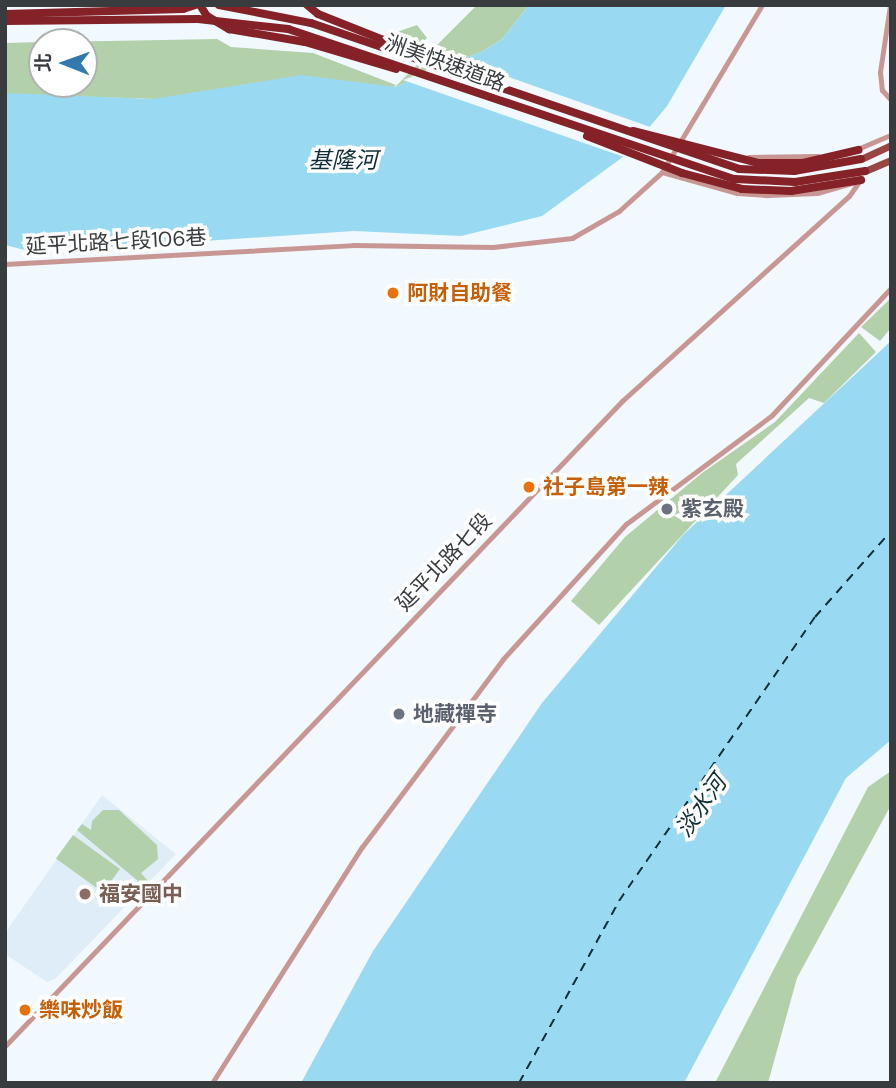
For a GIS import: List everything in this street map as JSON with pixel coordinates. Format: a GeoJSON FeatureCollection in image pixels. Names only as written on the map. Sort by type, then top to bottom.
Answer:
{"type":"FeatureCollection","features":[{"type":"Feature","properties":{"kind":"highway"},"geometry":{"type":"LineString","coordinates":[[5,13],[183,9],[198,5],[207,16],[229,29],[305,42],[465,89]]}},
{"type":"Feature","properties":{"kind":"highway","name":"洲美快速道路"},"geometry":{"type":"LineString","coordinates":[[219,5],[311,23],[441,65],[624,131],[643,131],[730,159],[794,167],[860,154]]}},
{"type":"Feature","properties":{"kind":"highway"},"geometry":{"type":"LineString","coordinates":[[307,5],[441,65]]}},
{"type":"Feature","properties":{"kind":"highway","name":"洲美快速道路"},"geometry":{"type":"LineString","coordinates":[[5,21],[234,21],[346,45],[573,127],[594,140],[712,183],[767,191],[795,186]]}},
{"type":"Feature","properties":{"kind":"highway"},"geometry":{"type":"LineString","coordinates":[[795,186],[865,171]]}},
{"type":"Feature","properties":{"kind":"highway"},"geometry":{"type":"LineString","coordinates":[[795,186],[861,180]]}},
{"type":"Feature","properties":{"kind":"main road"},"geometry":{"type":"LineString","coordinates":[[860,154],[891,145]]}},
{"type":"Feature","properties":{"kind":"main road"},"geometry":{"type":"LineString","coordinates":[[865,171],[891,160]]}},
{"type":"Feature","properties":{"kind":"street","name":"延平北路七段106巷"},"geometry":{"type":"LineString","coordinates":[[5,264],[354,245],[493,247],[572,237],[619,211],[662,172],[684,140],[762,5]]}},
{"type":"Feature","properties":{"kind":"street"},"geometry":{"type":"LineString","coordinates":[[890,5],[880,72],[882,90],[891,100]]}},
{"type":"Feature","properties":{"kind":"street"},"geometry":{"type":"LineString","coordinates":[[684,140],[729,154],[769,159],[860,154],[891,135]]}},
{"type":"Feature","properties":{"kind":"street"},"geometry":{"type":"LineString","coordinates":[[860,154],[865,171]]}},
{"type":"Feature","properties":{"kind":"street","name":"延平北路七段"},"geometry":{"type":"LineString","coordinates":[[5,1046],[622,401],[849,196],[865,171]]}},
{"type":"Feature","properties":{"kind":"street"},"geometry":{"type":"LineString","coordinates":[[662,172],[737,193],[768,195],[817,193],[861,180]]}},
{"type":"Feature","properties":{"kind":"street"},"geometry":{"type":"LineString","coordinates":[[212,1083],[362,847],[503,659],[626,524],[772,415],[891,288]]}},
{"type":"Feature","properties":{"kind":"shaded area","name":"福安國中"},"geometry":{"type":"Polygon","coordinates":[[[102,795],[176,854],[55,979],[47,982],[5,954],[5,933],[102,795]]]}},
{"type":"Feature","properties":{"kind":"green space"},"geometry":{"type":"Polygon","coordinates":[[[477,5],[529,5],[502,39],[483,51],[395,87],[477,5]]]}},
{"type":"Feature","properties":{"kind":"green space"},"geometry":{"type":"Polygon","coordinates":[[[417,25],[427,38],[414,51],[392,51],[388,35],[417,25]]]}},
{"type":"Feature","properties":{"kind":"green space"},"geometry":{"type":"Polygon","coordinates":[[[217,39],[231,47],[313,53],[396,85],[390,90],[218,90],[204,95],[189,93],[185,100],[98,97],[98,41],[217,39]]]}},
{"type":"Feature","properties":{"kind":"green space"},"geometry":{"type":"Polygon","coordinates":[[[28,42],[28,95],[5,94],[5,43],[28,42]]]}},
{"type":"Feature","properties":{"kind":"green space"},"geometry":{"type":"Polygon","coordinates":[[[891,298],[891,328],[880,341],[861,327],[891,298]]]}},
{"type":"Feature","properties":{"kind":"green space"},"geometry":{"type":"Polygon","coordinates":[[[859,333],[876,352],[824,403],[809,398],[736,464],[738,475],[599,625],[571,601],[625,537],[702,473],[775,422],[859,333]]]}},
{"type":"Feature","properties":{"kind":"green space"},"geometry":{"type":"Polygon","coordinates":[[[891,771],[891,805],[797,978],[768,1083],[715,1083],[868,787],[891,771]]]}},
{"type":"Feature","properties":{"kind":"green space"},"geometry":{"type":"Polygon","coordinates":[[[103,810],[119,810],[157,845],[158,859],[141,873],[148,881],[144,886],[77,830],[82,824],[91,830],[92,821],[103,810]]]}},
{"type":"Feature","properties":{"kind":"green space"},"geometry":{"type":"Polygon","coordinates":[[[73,835],[120,869],[103,893],[56,858],[73,835]]]}},
{"type":"Feature","properties":{"kind":"water","name":"基隆河"},"geometry":{"type":"Polygon","coordinates":[[[529,5],[726,5],[667,106],[627,154],[542,216],[461,236],[354,231],[130,246],[25,250],[5,245],[5,93],[28,94],[28,98],[153,99],[302,75],[395,87],[483,51],[502,39],[529,5]]]}},
{"type":"Feature","properties":{"kind":"water","name":"淡水河"},"geometry":{"type":"Polygon","coordinates":[[[891,341],[891,740],[846,778],[684,1083],[301,1083],[373,951],[542,703],[683,535],[891,341]]]}},
{"type":"Feature","properties":{"kind":"pier"},"geometry":{"type":"Polygon","coordinates":[[[458,59],[653,128],[627,158],[403,80],[458,59]]]}},
{"type":"Feature","properties":{"kind":"ferry route"},"geometry":{"type":"LineString","coordinates":[[519,1083],[619,901],[815,617],[891,531]]}},
{"type":"Feature","properties":{"kind":"place","name":"阿財自助餐"},"geometry":{"type":"Point","coordinates":[393,293]}},
{"type":"Feature","properties":{"kind":"place","name":"社子島第一辣"},"geometry":{"type":"Point","coordinates":[529,487]}},
{"type":"Feature","properties":{"kind":"place","name":"紫玄殿"},"geometry":{"type":"Point","coordinates":[667,509]}},
{"type":"Feature","properties":{"kind":"place","name":"地藏禪寺"},"geometry":{"type":"Point","coordinates":[399,714]}},
{"type":"Feature","properties":{"kind":"place","name":"福安國中"},"geometry":{"type":"Point","coordinates":[85,894]}},
{"type":"Feature","properties":{"kind":"place","name":"樂味炒飯"},"geometry":{"type":"Point","coordinates":[25,1010]}}]}
